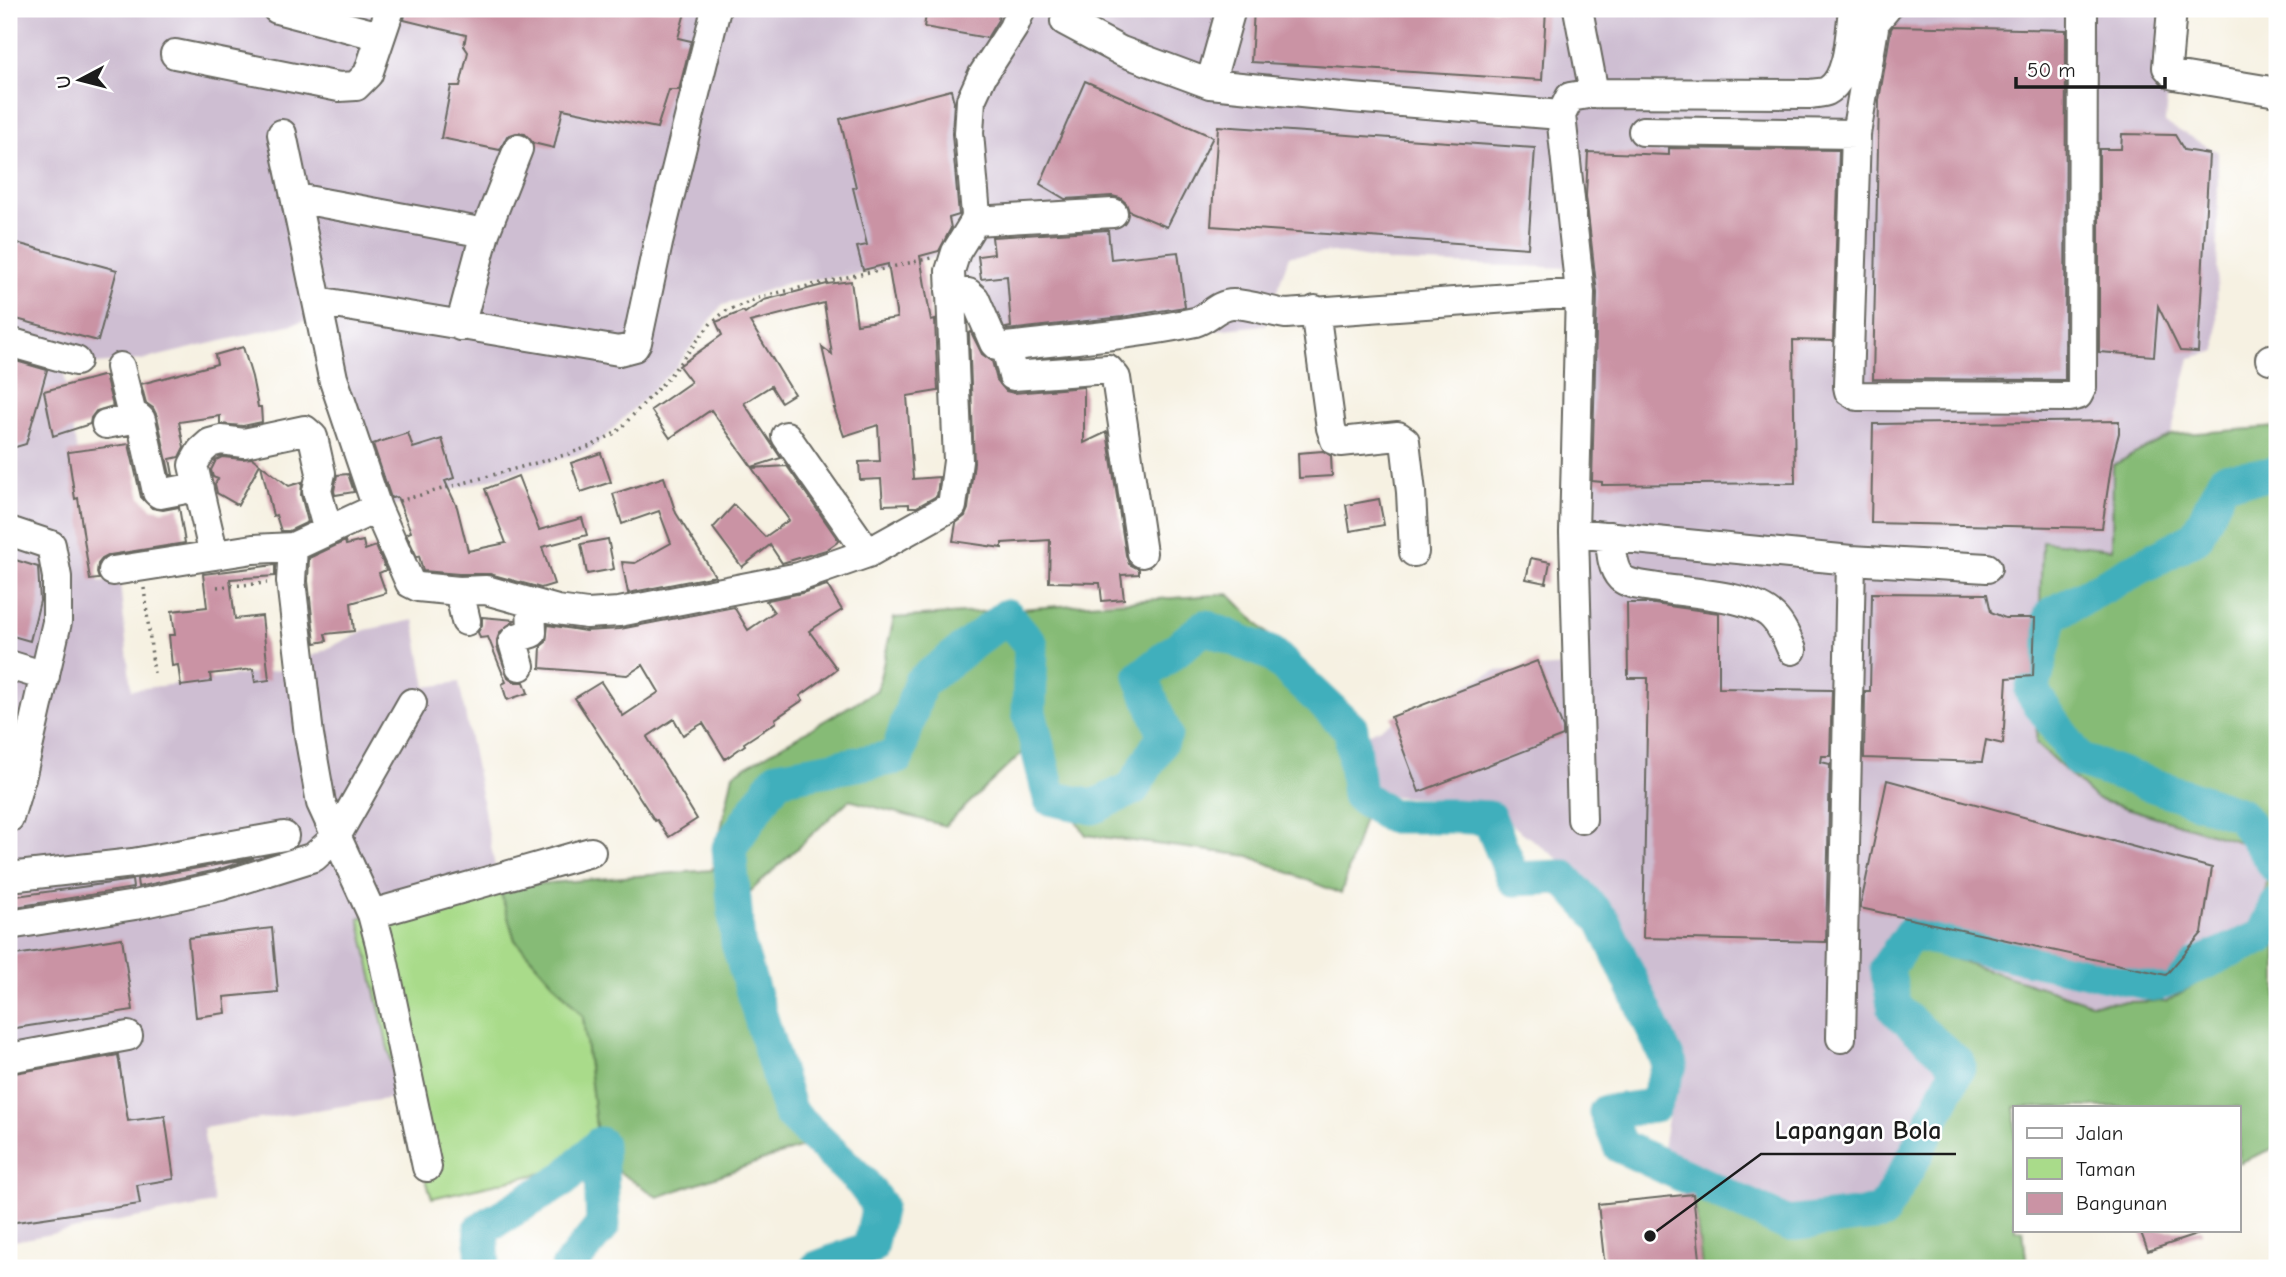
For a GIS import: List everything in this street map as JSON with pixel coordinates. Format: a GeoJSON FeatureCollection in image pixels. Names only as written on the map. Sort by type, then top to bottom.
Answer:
{"type":"FeatureCollection","features":[{"type":"Feature","properties":{"kind":"street"},"geometry":{"type":"LineString","coordinates":[[277,9],[380,36]]}},
{"type":"Feature","properties":{"kind":"street"},"geometry":{"type":"LineString","coordinates":[[175,54],[340,88],[356,86],[368,74],[390,9]]}},
{"type":"Feature","properties":{"kind":"street"},"geometry":{"type":"LineString","coordinates":[[317,301],[619,351],[634,347],[716,9]]}},
{"type":"Feature","properties":{"kind":"street"},"geometry":{"type":"LineString","coordinates":[[282,134],[333,378],[377,508],[410,583],[418,587],[459,591],[486,590],[510,595],[531,604],[587,614],[619,612],[799,578],[868,553],[949,509],[953,503],[958,461],[950,291],[952,262],[975,221],[969,125],[971,100],[982,76],[1013,29],[1021,9]]}},
{"type":"Feature","properties":{"kind":"street"},"geometry":{"type":"LineString","coordinates":[[1210,84],[1231,9]]}},
{"type":"Feature","properties":{"kind":"street"},"geometry":{"type":"LineString","coordinates":[[1578,9],[1594,93]]}},
{"type":"Feature","properties":{"kind":"street"},"geometry":{"type":"LineString","coordinates":[[1582,819],[1574,533],[1580,293],[1561,115],[1570,97],[1594,93],[1811,94],[1828,91],[1841,76],[1846,61],[1853,9]]}},
{"type":"Feature","properties":{"kind":"street"},"geometry":{"type":"LineString","coordinates":[[1886,9],[1875,22],[1856,134],[1849,391],[1857,396],[2078,395],[2082,387],[2083,9]]}},
{"type":"Feature","properties":{"kind":"street"},"geometry":{"type":"LineString","coordinates":[[2172,9],[2167,67],[2174,75],[2277,92]]}},
{"type":"Feature","properties":{"kind":"street"},"geometry":{"type":"LineString","coordinates":[[1065,21],[1121,51],[1210,84],[1366,100],[1561,115]]}},
{"type":"Feature","properties":{"kind":"street"},"geometry":{"type":"LineString","coordinates":[[1643,131],[1856,134]]}},
{"type":"Feature","properties":{"kind":"street"},"geometry":{"type":"LineString","coordinates":[[460,326],[485,233],[518,149]]}},
{"type":"Feature","properties":{"kind":"street"},"geometry":{"type":"LineString","coordinates":[[296,198],[485,233]]}},
{"type":"Feature","properties":{"kind":"street"},"geometry":{"type":"LineString","coordinates":[[975,221],[1114,212]]}},
{"type":"Feature","properties":{"kind":"street"},"geometry":{"type":"LineString","coordinates":[[950,291],[968,293],[975,299],[994,343],[1006,347],[1198,321],[1230,304],[1286,314],[1580,293]]}},
{"type":"Feature","properties":{"kind":"street"},"geometry":{"type":"LineString","coordinates":[[1315,310],[1331,428],[1335,440],[1398,436],[1405,441],[1414,552]]}},
{"type":"Feature","properties":{"kind":"street"},"geometry":{"type":"LineString","coordinates":[[9,342],[76,361]]}},
{"type":"Feature","properties":{"kind":"street"},"geometry":{"type":"LineString","coordinates":[[1006,347],[1013,376],[1108,369],[1112,371],[1116,378],[1142,553]]}},
{"type":"Feature","properties":{"kind":"street"},"geometry":{"type":"LineString","coordinates":[[120,367],[133,419]]}},
{"type":"Feature","properties":{"kind":"street"},"geometry":{"type":"LineString","coordinates":[[106,424],[139,418],[143,422],[157,492],[160,494],[199,489]]}},
{"type":"Feature","properties":{"kind":"street"},"geometry":{"type":"LineString","coordinates":[[215,555],[193,465],[201,451],[210,443],[221,440],[244,443],[305,430],[313,437],[321,472],[317,491],[328,531]]}},
{"type":"Feature","properties":{"kind":"street"},"geometry":{"type":"LineString","coordinates":[[786,436],[868,553]]}},
{"type":"Feature","properties":{"kind":"street"},"geometry":{"type":"LineString","coordinates":[[126,568],[253,548],[293,547],[377,508]]}},
{"type":"Feature","properties":{"kind":"street"},"geometry":{"type":"LineString","coordinates":[[9,531],[51,545],[57,577],[57,622],[22,775],[9,818]]}},
{"type":"Feature","properties":{"kind":"street"},"geometry":{"type":"LineString","coordinates":[[1574,533],[1852,560],[1987,568]]}},
{"type":"Feature","properties":{"kind":"street"},"geometry":{"type":"LineString","coordinates":[[1609,536],[1614,563],[1622,579],[1641,585],[1742,601],[1762,608],[1774,617],[1792,650]]}},
{"type":"Feature","properties":{"kind":"street"},"geometry":{"type":"LineString","coordinates":[[293,547],[291,581],[321,803],[372,914],[427,1167]]}},
{"type":"Feature","properties":{"kind":"street"},"geometry":{"type":"LineString","coordinates":[[1841,1038],[1852,560]]}},
{"type":"Feature","properties":{"kind":"street"},"geometry":{"type":"LineString","coordinates":[[459,591],[466,621]]}},
{"type":"Feature","properties":{"kind":"street"},"geometry":{"type":"LineString","coordinates":[[520,666],[513,642],[516,638],[532,633],[531,604]]}},
{"type":"Feature","properties":{"kind":"street"},"geometry":{"type":"LineString","coordinates":[[9,665],[45,676]]}},
{"type":"Feature","properties":{"kind":"street"},"geometry":{"type":"LineString","coordinates":[[9,925],[135,905],[221,886],[314,857],[335,838],[412,703]]}},
{"type":"Feature","properties":{"kind":"street"},"geometry":{"type":"LineString","coordinates":[[9,877],[133,863],[284,836]]}},
{"type":"Feature","properties":{"kind":"street"},"geometry":{"type":"LineString","coordinates":[[372,914],[591,852]]}},
{"type":"Feature","properties":{"kind":"street"},"geometry":{"type":"LineString","coordinates":[[9,1058],[128,1036]]}},
{"type":"Feature","properties":{"kind":"path"},"geometry":{"type":"LineString","coordinates":[[377,508],[568,454],[592,446],[617,432],[667,379],[712,322],[726,311],[764,296],[956,252]]}},
{"type":"Feature","properties":{"kind":"path"},"geometry":{"type":"LineString","coordinates":[[126,568],[145,593],[154,673]]}},
{"type":"Feature","properties":{"kind":"path"},"geometry":{"type":"LineString","coordinates":[[217,587],[291,581]]}},
{"type":"Feature","properties":{"kind":"shaded area"},"geometry":{"type":"Polygon","coordinates":[[[9,9],[2173,9],[2165,123],[2218,152],[2217,351],[2190,358],[2171,435],[2113,465],[2112,549],[2042,541],[2096,799],[2271,851],[2260,948],[2166,1001],[2090,1003],[1897,941],[1872,979],[1936,1055],[1949,1121],[1886,1225],[1815,1232],[1661,1160],[1678,1059],[1593,884],[1479,801],[1371,795],[1366,735],[1495,671],[1566,666],[1570,268],[1393,262],[1333,252],[1289,256],[1265,325],[1011,351],[948,254],[852,275],[791,282],[721,306],[676,367],[590,451],[377,511],[318,318],[142,360],[63,367],[98,581],[120,583],[131,690],[286,669],[365,630],[414,620],[426,687],[459,682],[499,887],[399,1097],[203,1128],[214,1203],[9,1242],[9,9]]]}},
{"type":"Feature","properties":{"kind":"green space"},"geometry":{"type":"Polygon","coordinates":[[[2277,427],[2277,1147],[2240,1163],[2240,1106],[2013,1106],[2013,1232],[2023,1232],[2027,1268],[1702,1268],[1692,1175],[1815,1232],[1885,1225],[1949,1121],[1936,1055],[1872,979],[1898,941],[2090,1003],[2166,1001],[2260,948],[2270,851],[2096,799],[2036,743],[2042,541],[2112,549],[2113,465],[2171,435],[2277,427]]]}},
{"type":"Feature","properties":{"kind":"green space"},"geometry":{"type":"Polygon","coordinates":[[[1229,594],[1366,735],[1371,795],[1341,894],[1249,856],[1086,835],[1025,750],[945,826],[849,800],[738,903],[810,1144],[658,1197],[600,1160],[583,1016],[515,940],[499,887],[712,870],[733,774],[877,690],[894,618],[1229,594]]]}},
{"type":"Feature","properties":{"kind":"green space"},"geometry":{"type":"Polygon","coordinates":[[[499,887],[515,940],[583,1016],[600,1160],[432,1198],[399,1097],[359,918],[499,887]]]}},
{"type":"Feature","properties":{"kind":"building"},"geometry":{"type":"Polygon","coordinates":[[[406,9],[686,9],[678,38],[691,41],[679,90],[669,90],[657,128],[563,109],[554,148],[533,143],[525,134],[516,133],[507,136],[500,150],[441,138],[451,86],[460,86],[468,52],[464,46],[466,35],[404,20],[406,9]]]}},
{"type":"Feature","properties":{"kind":"building"},"geometry":{"type":"Polygon","coordinates":[[[927,9],[1000,9],[998,20],[987,38],[924,27],[927,9]]]}},
{"type":"Feature","properties":{"kind":"building"},"geometry":{"type":"Polygon","coordinates":[[[1254,9],[1546,9],[1542,80],[1251,62],[1254,9]]]}},
{"type":"Feature","properties":{"kind":"building"},"geometry":{"type":"Polygon","coordinates":[[[1893,26],[2066,30],[2065,380],[1873,379],[1879,100],[1893,26]]]}},
{"type":"Feature","properties":{"kind":"building"},"geometry":{"type":"Polygon","coordinates":[[[1085,81],[1213,137],[1167,227],[1129,211],[1120,198],[1112,196],[1065,199],[1040,184],[1085,81]]]}},
{"type":"Feature","properties":{"kind":"building"},"geometry":{"type":"Polygon","coordinates":[[[951,90],[954,102],[952,134],[959,215],[949,218],[951,228],[939,251],[920,256],[931,321],[935,320],[938,391],[907,396],[913,479],[939,477],[937,496],[917,507],[909,507],[909,504],[883,505],[881,479],[860,480],[859,462],[880,461],[878,425],[844,436],[834,408],[822,347],[832,354],[824,303],[750,322],[794,394],[781,402],[771,386],[744,403],[781,458],[752,467],[711,410],[670,438],[651,410],[691,382],[679,366],[722,335],[716,322],[743,311],[745,313],[764,300],[827,284],[851,281],[857,324],[897,318],[888,264],[863,270],[857,247],[867,245],[840,119],[951,90]]]}},
{"type":"Feature","properties":{"kind":"building"},"geometry":{"type":"Polygon","coordinates":[[[1218,126],[1535,148],[1528,248],[1211,226],[1218,126]]]}},
{"type":"Feature","properties":{"kind":"building"},"geometry":{"type":"Polygon","coordinates":[[[2122,134],[2175,135],[2184,150],[2209,154],[2198,352],[2180,351],[2158,306],[2154,356],[2099,352],[2099,149],[2121,149],[2122,134]]]}},
{"type":"Feature","properties":{"kind":"building"},"geometry":{"type":"Polygon","coordinates":[[[1669,148],[1839,150],[1833,341],[1793,340],[1795,483],[1602,485],[1602,482],[1592,481],[1597,293],[1586,196],[1588,152],[1669,155],[1669,148]]]}},
{"type":"Feature","properties":{"kind":"building"},"geometry":{"type":"Polygon","coordinates":[[[1108,230],[1111,259],[1178,252],[1185,307],[1007,330],[1006,328],[1011,327],[1007,276],[981,279],[978,256],[994,254],[992,237],[1108,230]]]}},
{"type":"Feature","properties":{"kind":"building"},"geometry":{"type":"Polygon","coordinates":[[[9,241],[117,270],[98,341],[9,317],[9,241]]]}},
{"type":"Feature","properties":{"kind":"building"},"geometry":{"type":"Polygon","coordinates":[[[971,332],[982,354],[992,361],[997,380],[1006,391],[1014,393],[1084,387],[1084,443],[1107,432],[1126,555],[1129,564],[1139,569],[1139,574],[1121,575],[1124,599],[1102,601],[1100,583],[1049,582],[1050,540],[1002,543],[1002,548],[953,541],[956,523],[965,516],[968,509],[974,463],[971,332]]]}},
{"type":"Feature","properties":{"kind":"building"},"geometry":{"type":"Polygon","coordinates":[[[243,347],[258,407],[261,407],[262,422],[243,426],[220,424],[220,416],[179,422],[184,447],[179,457],[170,459],[173,475],[170,475],[157,416],[153,408],[146,403],[141,384],[217,364],[215,355],[243,347]]]}},
{"type":"Feature","properties":{"kind":"building"},"geometry":{"type":"Polygon","coordinates":[[[9,359],[47,370],[26,444],[9,449],[9,359]]]}},
{"type":"Feature","properties":{"kind":"building"},"geometry":{"type":"Polygon","coordinates":[[[105,376],[113,406],[96,411],[90,424],[53,436],[44,391],[105,376]]]}},
{"type":"Feature","properties":{"kind":"building"},"geometry":{"type":"Polygon","coordinates":[[[2119,421],[2102,528],[1871,523],[1873,424],[2119,421]]]}},
{"type":"Feature","properties":{"kind":"building"},"geometry":{"type":"Polygon","coordinates":[[[408,433],[413,448],[442,439],[454,478],[445,481],[457,507],[468,551],[506,543],[485,489],[518,476],[539,530],[582,518],[587,535],[542,547],[554,584],[541,588],[490,574],[423,571],[419,556],[417,557],[406,534],[411,532],[397,497],[391,498],[373,444],[408,433]]]}},
{"type":"Feature","properties":{"kind":"building"},"geometry":{"type":"Polygon","coordinates":[[[129,444],[141,497],[152,508],[163,510],[179,507],[185,543],[110,555],[98,564],[99,579],[90,580],[68,452],[129,444]]]}},
{"type":"Feature","properties":{"kind":"building"},"geometry":{"type":"Polygon","coordinates":[[[1323,451],[1331,456],[1332,476],[1299,478],[1298,453],[1323,451]]]}},
{"type":"Feature","properties":{"kind":"building"},"geometry":{"type":"Polygon","coordinates":[[[601,453],[611,482],[581,492],[571,463],[601,453]]]}},
{"type":"Feature","properties":{"kind":"building"},"geometry":{"type":"Polygon","coordinates":[[[222,457],[252,458],[260,464],[238,505],[217,493],[215,484],[218,479],[213,477],[211,470],[216,460],[222,457]]]}},
{"type":"Feature","properties":{"kind":"building"},"geometry":{"type":"Polygon","coordinates":[[[261,465],[289,486],[302,482],[301,495],[308,522],[289,531],[281,531],[276,515],[273,516],[261,465]]]}},
{"type":"Feature","properties":{"kind":"building"},"geometry":{"type":"Polygon","coordinates":[[[787,466],[839,541],[826,550],[782,563],[770,545],[742,567],[713,528],[734,505],[765,537],[789,520],[752,468],[787,466]]]}},
{"type":"Feature","properties":{"kind":"building"},"geometry":{"type":"Polygon","coordinates":[[[348,474],[354,492],[335,495],[337,475],[348,474]]]}},
{"type":"Feature","properties":{"kind":"building"},"geometry":{"type":"Polygon","coordinates":[[[664,477],[676,513],[715,576],[628,593],[622,562],[635,563],[671,543],[659,511],[622,524],[613,494],[664,477]]]}},
{"type":"Feature","properties":{"kind":"building"},"geometry":{"type":"Polygon","coordinates":[[[1379,499],[1384,525],[1350,531],[1346,505],[1379,499]]]}},
{"type":"Feature","properties":{"kind":"building"},"geometry":{"type":"Polygon","coordinates":[[[608,539],[614,569],[587,574],[581,544],[608,539]]]}},
{"type":"Feature","properties":{"kind":"building"},"geometry":{"type":"Polygon","coordinates":[[[345,541],[346,545],[363,541],[365,550],[376,546],[386,570],[379,573],[386,593],[351,603],[354,631],[325,634],[327,641],[315,643],[308,581],[309,558],[345,541]]]}},
{"type":"Feature","properties":{"kind":"building"},"geometry":{"type":"Polygon","coordinates":[[[9,558],[38,567],[40,601],[30,641],[9,635],[9,558]]]}},
{"type":"Feature","properties":{"kind":"building"},"geometry":{"type":"Polygon","coordinates":[[[1531,558],[1550,562],[1546,583],[1526,579],[1531,558]]]}},
{"type":"Feature","properties":{"kind":"building"},"geometry":{"type":"Polygon","coordinates":[[[275,565],[275,576],[230,579],[235,619],[262,616],[269,680],[255,682],[253,669],[210,674],[211,682],[181,686],[178,665],[172,666],[169,635],[175,635],[172,611],[207,607],[203,574],[275,565]]]}},
{"type":"Feature","properties":{"kind":"building"},"geometry":{"type":"Polygon","coordinates":[[[827,585],[842,610],[809,631],[837,669],[800,696],[803,700],[725,759],[703,723],[683,735],[674,719],[647,737],[697,819],[669,837],[657,820],[655,821],[575,698],[601,682],[623,716],[659,692],[643,665],[627,675],[540,668],[541,646],[546,642],[548,625],[585,631],[620,629],[734,607],[748,630],[774,612],[766,601],[827,585]]]}},
{"type":"Feature","properties":{"kind":"building"},"geometry":{"type":"Polygon","coordinates":[[[1872,593],[1987,594],[1991,612],[2005,618],[2035,618],[2033,676],[2007,678],[2003,744],[1986,740],[1982,762],[1864,758],[1865,691],[1870,691],[1872,593]]]}},
{"type":"Feature","properties":{"kind":"building"},"geometry":{"type":"Polygon","coordinates":[[[1627,603],[1647,603],[1719,613],[1719,688],[1832,690],[1830,756],[1822,756],[1821,762],[1830,764],[1826,942],[1643,938],[1648,678],[1628,678],[1627,603]]]}},
{"type":"Feature","properties":{"kind":"building"},"geometry":{"type":"Polygon","coordinates":[[[482,617],[515,620],[500,632],[497,647],[508,677],[515,682],[524,682],[528,693],[507,700],[502,684],[506,682],[488,637],[480,638],[478,632],[482,617]]]}},
{"type":"Feature","properties":{"kind":"building"},"geometry":{"type":"Polygon","coordinates":[[[1537,661],[1563,728],[1563,736],[1419,792],[1391,717],[1537,661]]]}},
{"type":"Feature","properties":{"kind":"building"},"geometry":{"type":"Polygon","coordinates":[[[1887,780],[2212,868],[2202,933],[2166,975],[1860,908],[1887,780]]]}},
{"type":"Feature","properties":{"kind":"building"},"geometry":{"type":"Polygon","coordinates":[[[254,858],[217,870],[138,887],[137,879],[254,858]]]}},
{"type":"Feature","properties":{"kind":"building"},"geometry":{"type":"Polygon","coordinates":[[[132,880],[133,888],[9,908],[9,897],[132,880]]]}},
{"type":"Feature","properties":{"kind":"building"},"geometry":{"type":"Polygon","coordinates":[[[272,928],[278,992],[224,997],[226,1013],[196,1017],[188,938],[272,928]]]}},
{"type":"Feature","properties":{"kind":"building"},"geometry":{"type":"Polygon","coordinates":[[[122,938],[133,1010],[9,1029],[9,956],[122,938]]]}},
{"type":"Feature","properties":{"kind":"building"},"geometry":{"type":"Polygon","coordinates":[[[118,1055],[128,1121],[165,1116],[174,1179],[137,1185],[140,1204],[9,1223],[9,1074],[118,1055]]]}},
{"type":"Feature","properties":{"kind":"building"},"geometry":{"type":"Polygon","coordinates":[[[1693,1194],[1701,1268],[1605,1268],[1598,1204],[1693,1194]]]}},
{"type":"Feature","properties":{"kind":"building"},"geometry":{"type":"Polygon","coordinates":[[[2141,1232],[2202,1232],[2202,1233],[2148,1251],[2141,1232]]]}},
{"type":"Feature","properties":{"kind":"waterway"},"geometry":{"type":"LineString","coordinates":[[2277,474],[2224,480],[2196,537],[2051,615],[2032,692],[2079,760],[2241,815],[2277,868]]}},
{"type":"Feature","properties":{"kind":"waterway"},"geometry":{"type":"LineString","coordinates":[[817,1268],[870,1248],[879,1205],[862,1182],[790,1113],[738,943],[729,848],[777,778],[897,757],[920,683],[1007,616],[1031,645],[1029,712],[1050,798],[1093,807],[1133,788],[1165,734],[1141,677],[1205,627],[1272,654],[1351,729],[1359,795],[1390,816],[1489,818],[1514,879],[1563,877],[1603,921],[1670,1065],[1654,1106],[1606,1112],[1620,1146],[1788,1224],[1882,1213],[1917,1152],[1959,1065],[1895,1009],[1887,968],[1911,933],[2156,984],[2263,936],[2277,905]]}},
{"type":"Feature","properties":{"kind":"waterway"},"geometry":{"type":"LineString","coordinates":[[483,1268],[481,1229],[563,1180],[600,1144],[603,1225],[568,1268]]}},
{"type":"Feature","properties":{"kind":"place","name":"Lapangan Bola"},"geometry":{"type":"Point","coordinates":[1650,1236]}}]}
